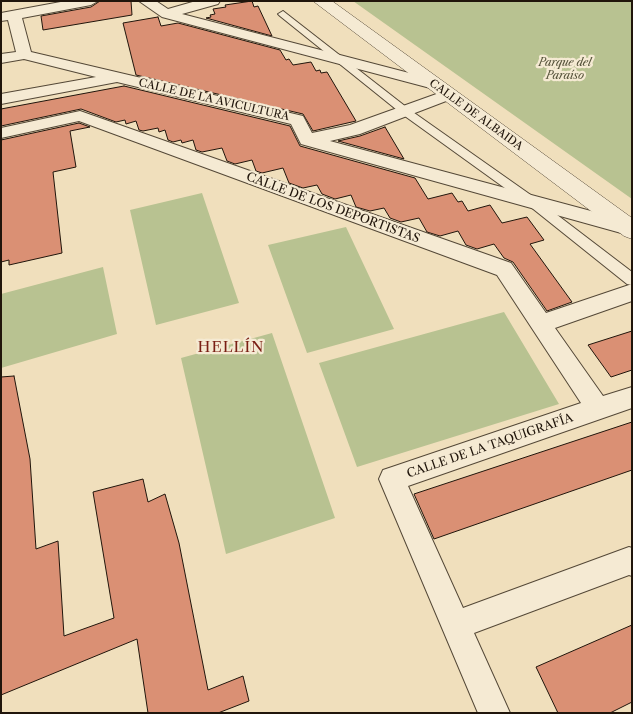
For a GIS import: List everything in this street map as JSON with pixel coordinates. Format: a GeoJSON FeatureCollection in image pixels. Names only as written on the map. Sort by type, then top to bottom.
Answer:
{"type":"FeatureCollection","features":[{"type":"Feature","properties":{"kind":"street"},"geometry":{"type":"LineString","coordinates":[[1,59],[24,55],[8,16],[91,1]]}},
{"type":"Feature","properties":{"kind":"street"},"geometry":{"type":"LineString","coordinates":[[146,1],[167,14],[342,60],[441,90]]}},
{"type":"Feature","properties":{"kind":"street"},"geometry":{"type":"LineString","coordinates":[[167,14],[213,1]]}},
{"type":"Feature","properties":{"kind":"street","name":"CALLE DE ALBAIDA"},"geometry":{"type":"LineString","coordinates":[[320,1],[631,229]]}},
{"type":"Feature","properties":{"kind":"street","name":"CALLE DE LA AVICULTURA"},"geometry":{"type":"LineString","coordinates":[[24,55],[297,120],[307,140]]}},
{"type":"Feature","properties":{"kind":"street"},"geometry":{"type":"LineString","coordinates":[[1,99],[120,78]]}},
{"type":"Feature","properties":{"kind":"street"},"geometry":{"type":"LineString","coordinates":[[307,140],[354,130],[406,112],[441,90]]}},
{"type":"Feature","properties":{"kind":"street","name":"CALLE DE LOS DEPORTISTAS"},"geometry":{"type":"LineString","coordinates":[[1,133],[80,116],[504,269],[598,409]]}},
{"type":"Feature","properties":{"kind":"street"},"geometry":{"type":"LineString","coordinates":[[307,140],[631,229]]}},
{"type":"Feature","properties":{"kind":"street"},"geometry":{"type":"LineString","coordinates":[[540,324],[632,292]]}},
{"type":"Feature","properties":{"kind":"street","name":"CALLE DE LA TAQUIGRAFÍA"},"geometry":{"type":"LineString","coordinates":[[456,625],[392,479],[632,398]]}},
{"type":"Feature","properties":{"kind":"street"},"geometry":{"type":"LineString","coordinates":[[494,713],[456,625],[628,561],[632,562]]}},
{"type":"Feature","properties":{"kind":"lane"},"geometry":{"type":"LineString","coordinates":[[283,14],[406,112],[531,201],[632,280]]}},
{"type":"Feature","properties":{"kind":"green space","name":"Parque del Paraíso"},"geometry":{"type":"Polygon","coordinates":[[[353,1],[632,1],[632,199],[353,1]]]}},
{"type":"Feature","properties":{"kind":"green space"},"geometry":{"type":"Polygon","coordinates":[[[202,193],[239,303],[156,325],[130,210],[202,193]]]}},
{"type":"Feature","properties":{"kind":"green space"},"geometry":{"type":"Polygon","coordinates":[[[346,227],[394,329],[307,353],[268,245],[346,227]]]}},
{"type":"Feature","properties":{"kind":"green space"},"geometry":{"type":"Polygon","coordinates":[[[103,267],[117,334],[1,368],[1,294],[103,267]]]}},
{"type":"Feature","properties":{"kind":"green space"},"geometry":{"type":"Polygon","coordinates":[[[504,312],[559,404],[357,467],[319,363],[504,312]]]}},
{"type":"Feature","properties":{"kind":"green space"},"geometry":{"type":"Polygon","coordinates":[[[272,333],[335,518],[226,554],[181,358],[272,333]]]}},
{"type":"Feature","properties":{"kind":"building"},"geometry":{"type":"Polygon","coordinates":[[[100,1],[131,1],[132,15],[43,30],[41,16],[91,7],[100,1]]]}},
{"type":"Feature","properties":{"kind":"building"},"geometry":{"type":"Polygon","coordinates":[[[252,1],[254,7],[258,6],[272,36],[206,18],[215,14],[213,9],[226,7],[225,5],[252,1]]]}},
{"type":"Feature","properties":{"kind":"building"},"geometry":{"type":"Polygon","coordinates":[[[158,17],[161,26],[178,23],[280,50],[286,60],[289,59],[293,65],[311,62],[316,71],[320,70],[321,73],[327,72],[356,121],[313,131],[303,114],[136,75],[123,23],[158,17]]]}},
{"type":"Feature","properties":{"kind":"building"},"geometry":{"type":"Polygon","coordinates":[[[124,86],[290,126],[300,146],[415,178],[428,199],[452,193],[458,202],[462,201],[468,211],[490,205],[502,223],[527,217],[544,240],[530,244],[572,302],[547,311],[513,262],[504,258],[494,244],[477,249],[466,245],[458,231],[440,236],[427,232],[419,218],[401,222],[390,218],[384,208],[370,211],[356,207],[351,195],[335,199],[322,194],[317,185],[303,188],[289,183],[283,168],[262,173],[256,171],[252,160],[235,164],[227,161],[222,148],[202,152],[196,150],[193,140],[182,143],[181,140],[173,142],[168,140],[165,130],[159,132],[158,128],[139,130],[136,121],[126,124],[125,120],[116,122],[81,109],[1,126],[1,109],[124,86]]]}},
{"type":"Feature","properties":{"kind":"building"},"geometry":{"type":"Polygon","coordinates":[[[79,123],[90,127],[70,131],[76,167],[53,172],[62,253],[9,265],[9,260],[1,262],[1,140],[79,123]]]}},
{"type":"Feature","properties":{"kind":"building"},"geometry":{"type":"Polygon","coordinates":[[[385,127],[404,159],[338,141],[360,136],[385,127]]]}},
{"type":"Feature","properties":{"kind":"building"},"geometry":{"type":"Polygon","coordinates":[[[632,331],[632,370],[611,377],[588,345],[632,331]]]}},
{"type":"Feature","properties":{"kind":"building"},"geometry":{"type":"Polygon","coordinates":[[[14,376],[30,459],[36,549],[58,541],[64,636],[114,618],[93,492],[143,479],[148,502],[165,494],[179,543],[208,690],[243,676],[249,701],[218,713],[148,713],[137,639],[1,695],[1,377],[14,376]]]}},
{"type":"Feature","properties":{"kind":"building"},"geometry":{"type":"Polygon","coordinates":[[[632,422],[632,470],[434,539],[414,494],[632,422]]]}},
{"type":"Feature","properties":{"kind":"building"},"geometry":{"type":"Polygon","coordinates":[[[632,625],[632,702],[610,713],[558,713],[536,667],[632,625]]]}},
{"type":"Feature","properties":{"kind":"district","name":"HELLÍN"},"geometry":{"type":"Point","coordinates":[231,348]}}]}
